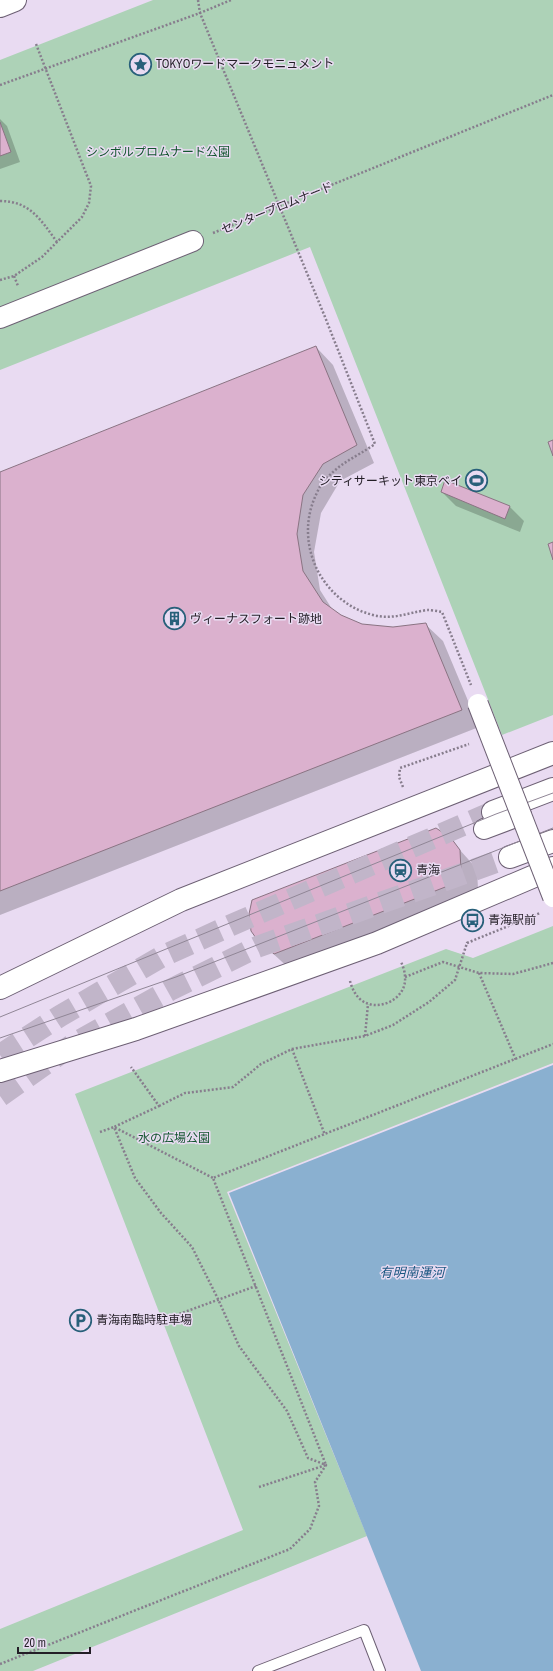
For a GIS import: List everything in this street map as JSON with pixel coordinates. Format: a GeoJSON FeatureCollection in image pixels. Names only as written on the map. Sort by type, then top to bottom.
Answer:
{"type":"FeatureCollection","features":[{"type":"Feature","properties":{"kind":"street"},"geometry":{"type":"LineString","coordinates":[[0,318],[192,241]]}},
{"type":"Feature","properties":{"kind":"street"},"geometry":{"type":"LineString","coordinates":[[478,704],[521,815],[549,904]]}},
{"type":"Feature","properties":{"kind":"street"},"geometry":{"type":"LineString","coordinates":[[0,988],[181,900],[553,753]]}},
{"type":"Feature","properties":{"kind":"street"},"geometry":{"type":"LineString","coordinates":[[489,820],[553,789]]}},
{"type":"Feature","properties":{"kind":"street"},"geometry":{"type":"LineString","coordinates":[[489,820],[521,815]]}},
{"type":"Feature","properties":{"kind":"street"},"geometry":{"type":"LineString","coordinates":[[510,857],[553,841]]}},
{"type":"Feature","properties":{"kind":"street"},"geometry":{"type":"LineString","coordinates":[[0,1071],[136,1029],[377,943],[553,868]]}},
{"type":"Feature","properties":{"kind":"lane"},"geometry":{"type":"LineString","coordinates":[[258,1671],[364,1630],[380,1671]]}},
{"type":"Feature","properties":{"kind":"path"},"geometry":{"type":"LineString","coordinates":[[198,0],[200,13],[325,317],[375,444],[340,464],[321,485],[310,509],[307,537],[313,563],[327,587],[348,605],[373,615],[400,617],[428,610],[442,612],[478,704]]}},
{"type":"Feature","properties":{"kind":"path"},"geometry":{"type":"LineString","coordinates":[[0,85],[200,13],[230,0]]}},
{"type":"Feature","properties":{"kind":"path"},"geometry":{"type":"LineString","coordinates":[[0,280],[14,276],[36,261],[82,217],[89,203],[91,186],[36,44]]}},
{"type":"Feature","properties":{"kind":"path","name":"センタープロムナード"},"geometry":{"type":"LineString","coordinates":[[192,241],[553,95]]}},
{"type":"Feature","properties":{"kind":"path"},"geometry":{"type":"LineString","coordinates":[[0,201],[11,201],[26,207],[40,218],[57,242]]}},
{"type":"Feature","properties":{"kind":"path"},"geometry":{"type":"LineString","coordinates":[[404,789],[399,777],[400,768],[490,736]]}},
{"type":"Feature","properties":{"kind":"path"},"geometry":{"type":"LineString","coordinates":[[100,1132],[114,1127],[185,1093],[233,1087],[261,1064],[292,1049],[365,1036],[393,1025],[429,1002],[455,980],[466,943],[549,904]]}},
{"type":"Feature","properties":{"kind":"path"},"geometry":{"type":"LineString","coordinates":[[350,981],[355,993],[368,1004],[386,1004],[394,1000],[400,994],[404,986],[405,977],[401,962]]}},
{"type":"Feature","properties":{"kind":"path"},"geometry":{"type":"LineString","coordinates":[[405,977],[443,962],[479,973],[514,974],[553,963]]}},
{"type":"Feature","properties":{"kind":"path"},"geometry":{"type":"LineString","coordinates":[[479,973],[516,1060]]}},
{"type":"Feature","properties":{"kind":"path"},"geometry":{"type":"LineString","coordinates":[[365,1036],[368,1004]]}},
{"type":"Feature","properties":{"kind":"path"},"geometry":{"type":"LineString","coordinates":[[213,1178],[516,1060],[553,1044]]}},
{"type":"Feature","properties":{"kind":"path"},"geometry":{"type":"LineString","coordinates":[[292,1049],[325,1135]]}},
{"type":"Feature","properties":{"kind":"path"},"geometry":{"type":"LineString","coordinates":[[131,1067],[159,1106]]}},
{"type":"Feature","properties":{"kind":"path"},"geometry":{"type":"LineString","coordinates":[[114,1127],[213,1178],[326,1465]]}},
{"type":"Feature","properties":{"kind":"path"},"geometry":{"type":"LineString","coordinates":[[114,1127],[135,1178],[161,1213],[192,1248],[218,1299],[239,1346],[287,1411],[308,1458],[326,1465]]}},
{"type":"Feature","properties":{"kind":"path"},"geometry":{"type":"LineString","coordinates":[[168,1318],[256,1286]]}},
{"type":"Feature","properties":{"kind":"path"},"geometry":{"type":"LineString","coordinates":[[259,1487],[326,1465]]}},
{"type":"Feature","properties":{"kind":"path"},"geometry":{"type":"LineString","coordinates":[[0,1664],[290,1549],[310,1529],[319,1506],[315,1482],[326,1465]]}},
{"type":"Feature","properties":{"kind":"green space","name":"シンボルプロムナード公園"},"geometry":{"type":"Polygon","coordinates":[[[153,0],[553,0],[553,715],[502,735],[310,247],[0,370],[0,60],[153,0]]]}},
{"type":"Feature","properties":{"kind":"green space","name":"水の広場公園"},"geometry":{"type":"Polygon","coordinates":[[[553,926],[553,1063],[227,1192],[367,1536],[33,1671],[0,1671],[0,1629],[243,1530],[75,1094],[446,949],[473,958],[553,926]]]}},
{"type":"Feature","properties":{"kind":"water","name":"有明南運河"},"geometry":{"type":"Polygon","coordinates":[[[553,1065],[553,1671],[421,1671],[229,1193],[553,1065]]]}},
{"type":"Feature","properties":{"kind":"building"},"geometry":{"type":"Polygon","coordinates":[[[0,122],[11,152],[0,156],[0,122]]]}},
{"type":"Feature","properties":{"kind":"building","name":"ヴィーナスフォート跡地"},"geometry":{"type":"Polygon","coordinates":[[[316,346],[357,445],[323,464],[303,495],[297,534],[303,571],[323,602],[341,615],[362,624],[393,627],[426,623],[462,710],[0,891],[0,472],[316,346]]]}},
{"type":"Feature","properties":{"kind":"building"},"geometry":{"type":"Polygon","coordinates":[[[553,440],[553,456],[548,442],[553,440]]]}},
{"type":"Feature","properties":{"kind":"building"},"geometry":{"type":"Polygon","coordinates":[[[445,480],[510,506],[505,519],[441,492],[445,480]]]}},
{"type":"Feature","properties":{"kind":"building"},"geometry":{"type":"Polygon","coordinates":[[[553,542],[553,560],[548,544],[553,542]]]}},
{"type":"Feature","properties":{"kind":"building"},"geometry":{"type":"Polygon","coordinates":[[[436,828],[451,838],[460,850],[461,871],[458,882],[274,954],[256,938],[251,931],[249,914],[252,900],[436,828]]]}},
{"type":"Feature","properties":{"kind":"tunnel"},"geometry":{"type":"LineString","coordinates":[[0,1055],[60,1016],[161,957],[493,812]]}},
{"type":"Feature","properties":{"kind":"tunnel"},"geometry":{"type":"LineString","coordinates":[[0,1096],[75,1043],[170,990],[257,947],[510,857]]}},
{"type":"Feature","properties":{"kind":"tram line"},"geometry":{"type":"LineString","coordinates":[[0,1017],[496,814],[553,793]]}},
{"type":"Feature","properties":{"kind":"tram line"},"geometry":{"type":"LineString","coordinates":[[0,1038],[176,977],[553,828]]}},
{"type":"Feature","properties":{"kind":"place","name":"TOKYOワードマークモニュメント"},"geometry":{"type":"Point","coordinates":[140,64]}},
{"type":"Feature","properties":{"kind":"place","name":"シティサーキット東京ベイ"},"geometry":{"type":"Point","coordinates":[477,481]}},
{"type":"Feature","properties":{"kind":"place","name":"ヴィーナスフォート跡地"},"geometry":{"type":"Point","coordinates":[175,619]}},
{"type":"Feature","properties":{"kind":"place","name":"青海"},"geometry":{"type":"Point","coordinates":[400,870]}},
{"type":"Feature","properties":{"kind":"place","name":"青海駅前"},"geometry":{"type":"Point","coordinates":[472,920]}},
{"type":"Feature","properties":{"kind":"place","name":"青海南臨時駐車場"},"geometry":{"type":"Point","coordinates":[81,1320]}}]}
